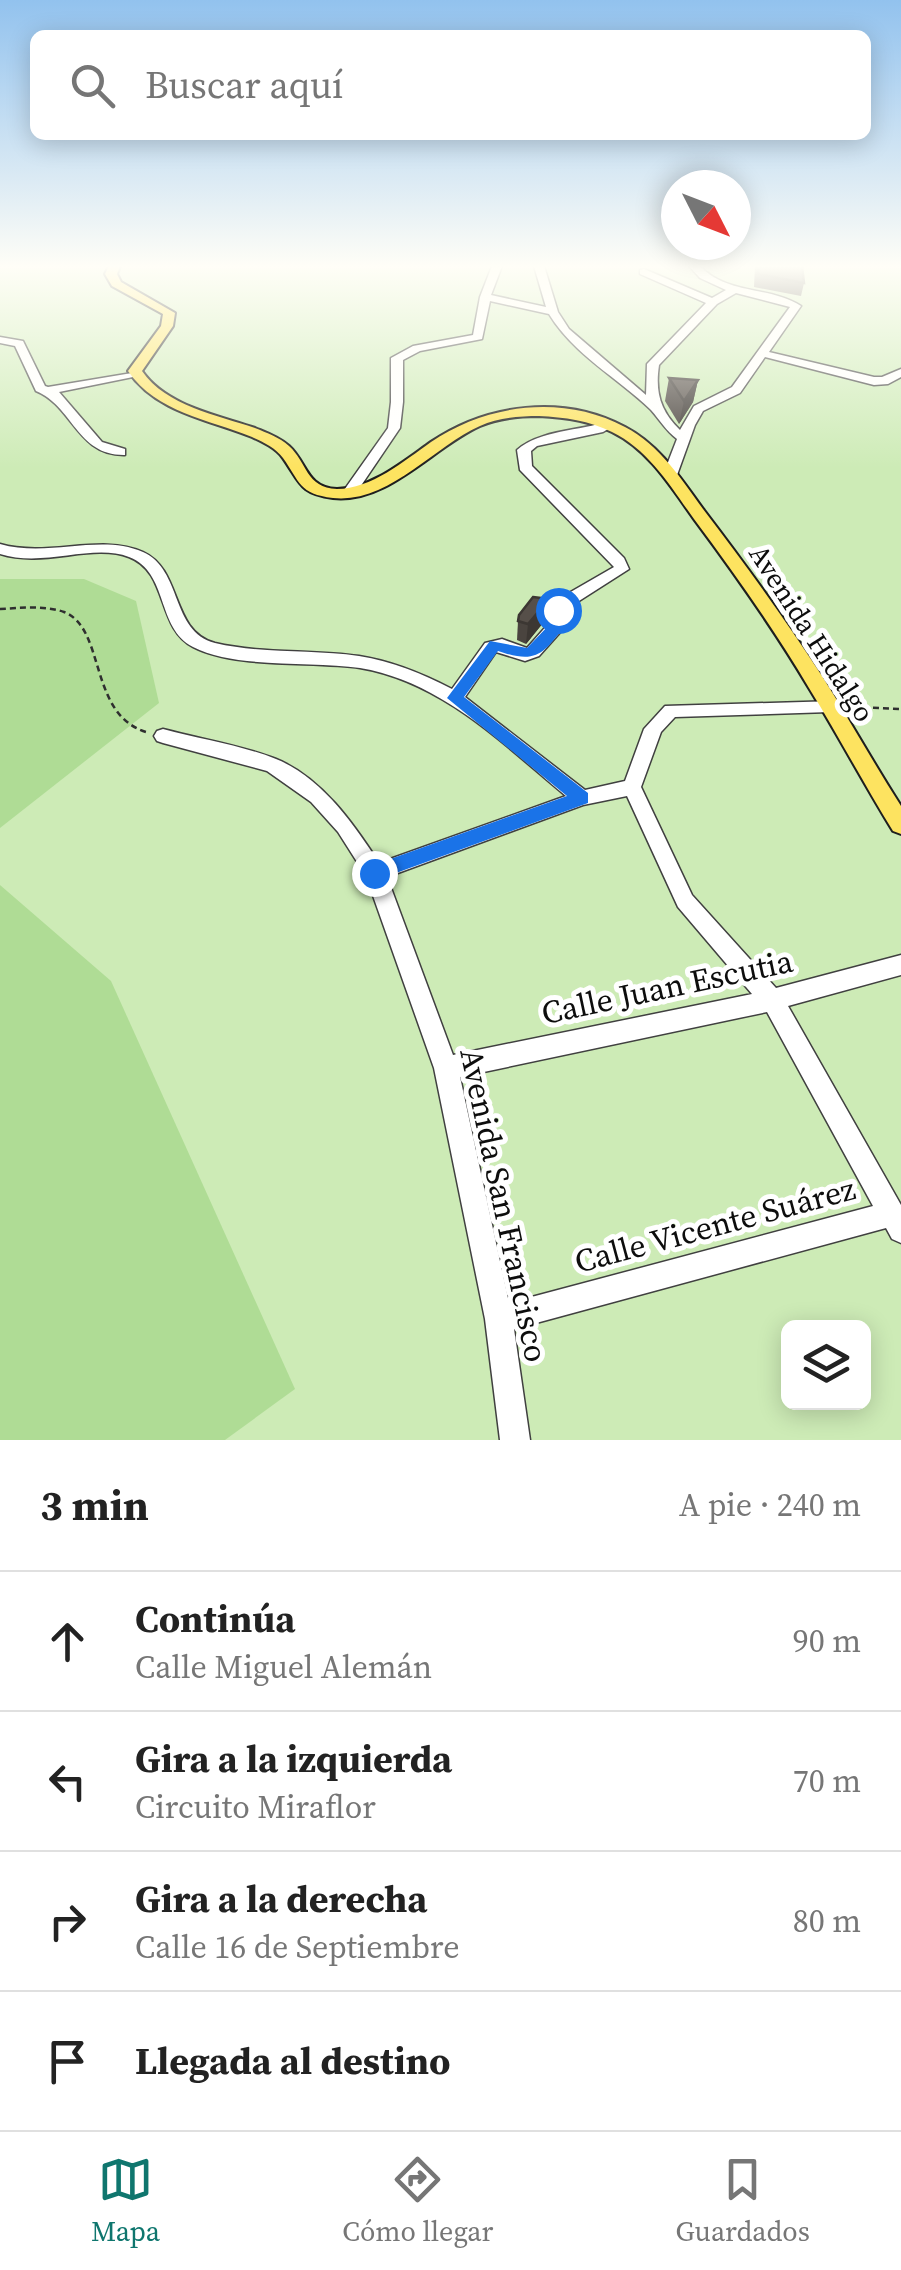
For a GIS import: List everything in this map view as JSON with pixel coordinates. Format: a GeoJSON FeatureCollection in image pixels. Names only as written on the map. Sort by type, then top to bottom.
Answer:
{"type":"FeatureCollection","features":[{"type":"Feature","properties":{"kind":"main road"},"geometry":{"type":"LineString","coordinates":[[160,333],[134,374],[161,397],[270,440],[286,451],[309,486],[329,493],[349,493],[372,486],[450,434],[488,418],[548,413],[609,425]]}},
{"type":"Feature","properties":{"kind":"main road","name":"Avenida Hidalgo"},"geometry":{"type":"LineString","coordinates":[[609,425],[646,448],[717,538],[830,706],[901,825]]}},
{"type":"Feature","properties":{"kind":"street"},"geometry":{"type":"LineString","coordinates":[[349,493],[394,427],[399,387],[397,358],[417,348],[478,337],[479,333]]}},
{"type":"Feature","properties":{"kind":"street"},"geometry":{"type":"LineString","coordinates":[[569,333],[580,348],[685,439]]}},
{"type":"Feature","properties":{"kind":"street"},"geometry":{"type":"LineString","coordinates":[[652,407],[652,364],[682,333]]}},
{"type":"Feature","properties":{"kind":"street"},"geometry":{"type":"LineString","coordinates":[[670,476],[692,415],[703,404],[727,398],[736,390],[776,333]]}},
{"type":"Feature","properties":{"kind":"street"},"geometry":{"type":"LineString","coordinates":[[0,340],[19,342],[40,388],[52,391],[134,374]]}},
{"type":"Feature","properties":{"kind":"street"},"geometry":{"type":"LineString","coordinates":[[761,353],[874,381],[901,373]]}},
{"type":"Feature","properties":{"kind":"street"},"geometry":{"type":"LineString","coordinates":[[52,391],[97,446],[120,452]]}},
{"type":"Feature","properties":{"kind":"street"},"geometry":{"type":"LineString","coordinates":[[454,698],[491,647],[502,645],[524,655],[533,652],[558,624],[561,604],[622,569],[620,561],[525,467],[523,460],[524,450],[536,440],[590,435],[609,425]]}},
{"type":"Feature","properties":{"kind":"street"},"geometry":{"type":"LineString","coordinates":[[0,548],[17,554],[116,549],[138,555],[163,577],[176,622],[194,640],[222,648],[392,668],[454,698],[582,798]]}},
{"type":"Feature","properties":{"kind":"street"},"geometry":{"type":"LineString","coordinates":[[830,706],[671,711],[652,728],[632,787],[685,901],[772,1000],[896,1222]]}},
{"type":"Feature","properties":{"kind":"street","name":"Avenida San Francisco"},"geometry":{"type":"LineString","coordinates":[[162,736],[273,765],[288,774],[346,826],[374,873],[446,1068],[500,1319],[515,1440]]}},
{"type":"Feature","properties":{"kind":"street"},"geometry":{"type":"LineString","coordinates":[[374,873],[582,798],[632,787]]}},
{"type":"Feature","properties":{"kind":"street","name":"Calle Juan Escutia"},"geometry":{"type":"LineString","coordinates":[[446,1068],[772,1000],[901,965]]}},
{"type":"Feature","properties":{"kind":"street","name":"Calle Vicente Suárez"},"geometry":{"type":"LineString","coordinates":[[500,1319],[896,1222]]}},
{"type":"Feature","properties":{"kind":"path"},"geometry":{"type":"LineString","coordinates":[[0,609],[46,606],[79,621],[88,631],[92,656],[106,694],[123,719],[140,730],[162,736]]}},
{"type":"Feature","properties":{"kind":"path"},"geometry":{"type":"LineString","coordinates":[[830,706],[901,709]]}},
{"type":"Feature","properties":{"kind":"green space"},"geometry":{"type":"Polygon","coordinates":[[[0,333],[901,333],[901,1440],[0,1440],[0,333]]]}},
{"type":"Feature","properties":{"kind":"green space"},"geometry":{"type":"Polygon","coordinates":[[[0,579],[84,579],[136,601],[159,703],[0,828],[0,579]]]}},
{"type":"Feature","properties":{"kind":"green space"},"geometry":{"type":"Polygon","coordinates":[[[0,885],[111,981],[295,1389],[225,1440],[0,1440],[0,885]]]}},
{"type":"Feature","properties":{"kind":"building"},"geometry":{"type":"Polygon","coordinates":[[[669,378],[698,380],[684,401],[669,378]]]}},
{"type":"Feature","properties":{"kind":"building"},"geometry":{"type":"Polygon","coordinates":[[[533,597],[549,599],[528,624],[518,621],[519,615],[533,597]]]}},
{"type":"Feature","properties":{"kind":"route"},"geometry":{"type":"LineString","coordinates":[[374,873],[582,798],[454,698],[495,644],[524,655],[533,652],[558,624],[558,610]]}}]}
